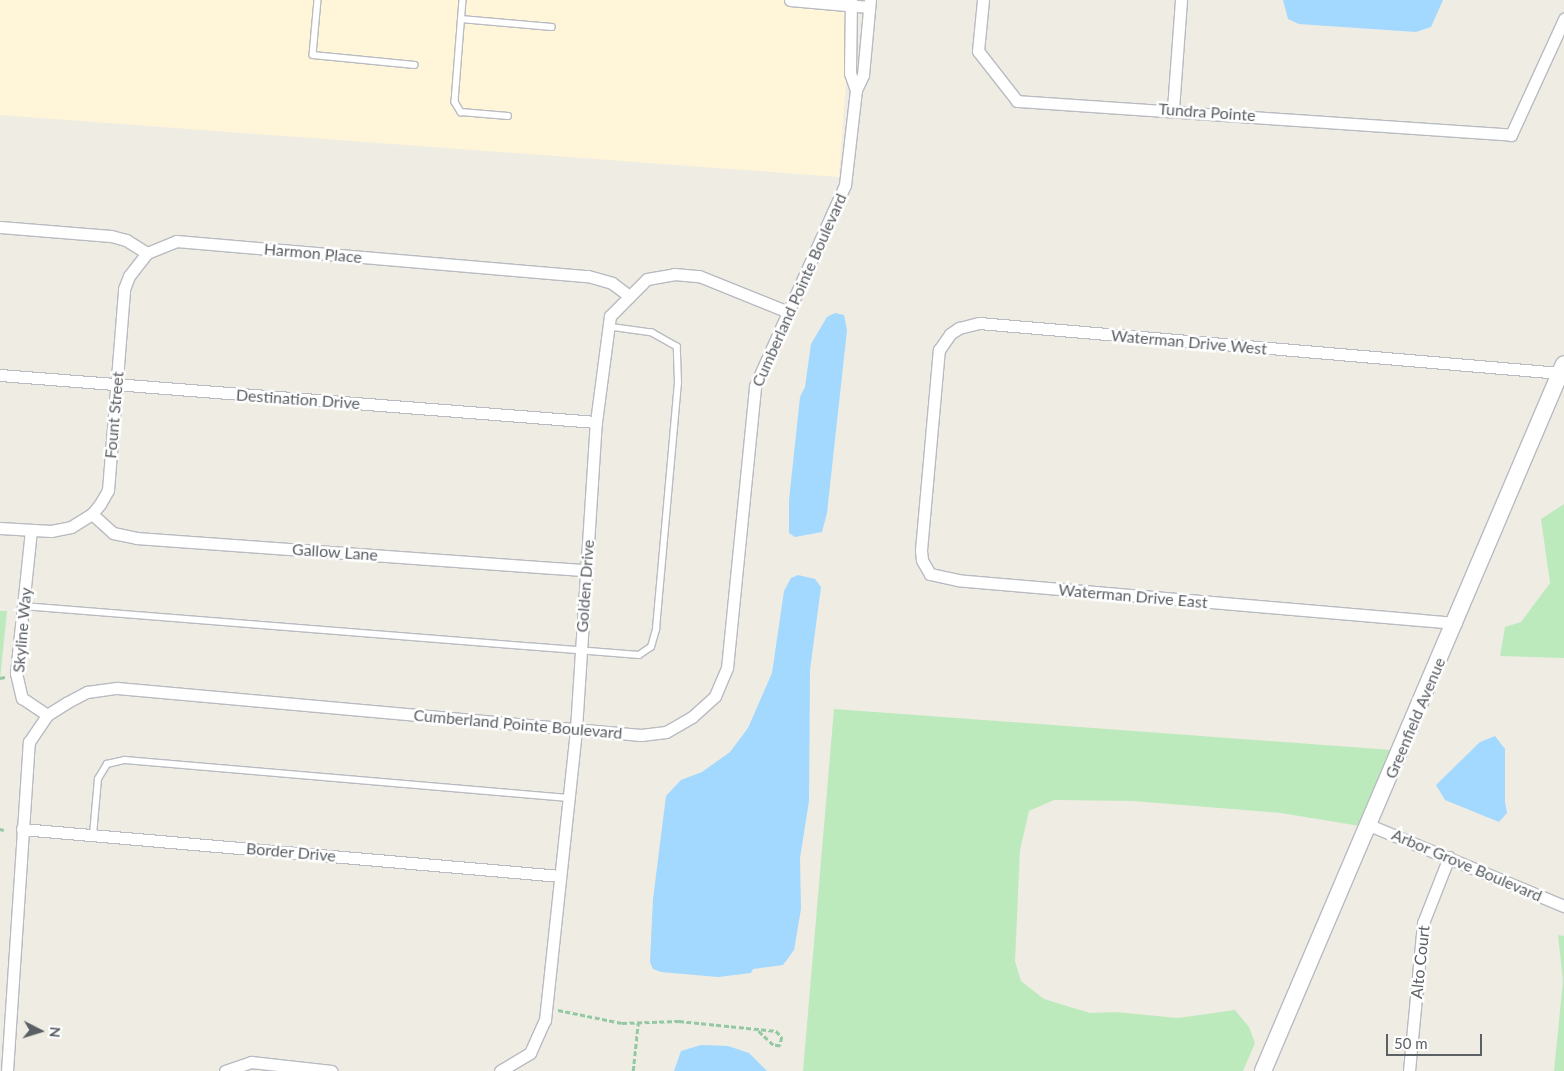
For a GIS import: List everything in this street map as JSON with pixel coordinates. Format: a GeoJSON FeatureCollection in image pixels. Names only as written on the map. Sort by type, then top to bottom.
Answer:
{"type":"FeatureCollection","features":[{"type":"Feature","properties":{"kind":"main road","name":"Greenfield Avenue"},"geometry":{"type":"LineString","coordinates":[[1264,1071],[1456,624],[1562,368]]}},
{"type":"Feature","properties":{"kind":"street"},"geometry":{"type":"LineString","coordinates":[[790,0],[869,3]]}},
{"type":"Feature","properties":{"kind":"street","name":"Tundra Pointe"},"geometry":{"type":"LineString","coordinates":[[983,0],[978,51],[1017,101],[1173,109],[1511,135],[1564,19]]}},
{"type":"Feature","properties":{"kind":"street"},"geometry":{"type":"LineString","coordinates":[[1173,109],[1181,0]]}},
{"type":"Feature","properties":{"kind":"street","name":"Cumberland Pointe Boulevard"},"geometry":{"type":"LineString","coordinates":[[851,2],[850,72],[856,90]]}},
{"type":"Feature","properties":{"kind":"street","name":"Cumberland Pointe Boulevard"},"geometry":{"type":"LineString","coordinates":[[7,1071],[4,1042],[29,742],[47,716],[87,692],[117,688],[641,735],[666,732],[692,717],[715,696],[727,668],[755,386],[845,185],[856,90],[862,75],[869,3]]}},
{"type":"Feature","properties":{"kind":"street"},"geometry":{"type":"LineString","coordinates":[[0,227],[111,236],[126,240],[147,253]]}},
{"type":"Feature","properties":{"kind":"street","name":"Harmon Place"},"geometry":{"type":"LineString","coordinates":[[147,253],[176,242],[578,276],[612,283],[628,295]]}},
{"type":"Feature","properties":{"kind":"street","name":"Fount Street"},"geometry":{"type":"LineString","coordinates":[[31,530],[71,527],[92,514],[108,490],[124,289],[129,276],[147,253]]}},
{"type":"Feature","properties":{"kind":"street","name":"Golden Drive"},"geometry":{"type":"LineString","coordinates":[[500,1071],[530,1053],[545,1020],[547,1008],[576,729],[596,422],[610,316],[628,295],[647,279],[674,274],[699,276],[788,312]]}},
{"type":"Feature","properties":{"kind":"street","name":"Waterman Drive West"},"geometry":{"type":"LineString","coordinates":[[929,459],[939,350],[950,334],[967,324],[1562,368]]}},
{"type":"Feature","properties":{"kind":"street","name":"Destination Drive"},"geometry":{"type":"LineString","coordinates":[[0,375],[596,422]]}},
{"type":"Feature","properties":{"kind":"street","name":"Waterman Drive East"},"geometry":{"type":"LineString","coordinates":[[929,459],[921,550],[925,568],[938,578],[1456,624]]}},
{"type":"Feature","properties":{"kind":"street","name":"Gallow Lane"},"geometry":{"type":"LineString","coordinates":[[92,514],[113,533],[136,538],[586,570]]}},
{"type":"Feature","properties":{"kind":"street"},"geometry":{"type":"LineString","coordinates":[[0,528],[31,530]]}},
{"type":"Feature","properties":{"kind":"street","name":"Skyline Way"},"geometry":{"type":"LineString","coordinates":[[31,530],[16,672],[22,698],[47,716]]}},
{"type":"Feature","properties":{"kind":"street","name":"Arbor Grove Boulevard"},"geometry":{"type":"LineString","coordinates":[[1369,825],[1564,906]]}},
{"type":"Feature","properties":{"kind":"street","name":"Border Drive"},"geometry":{"type":"LineString","coordinates":[[22,829],[560,876]]}},
{"type":"Feature","properties":{"kind":"street","name":"Alto Court"},"geometry":{"type":"LineString","coordinates":[[1410,1071],[1424,923],[1449,857]]}},
{"type":"Feature","properties":{"kind":"street"},"geometry":{"type":"LineString","coordinates":[[225,1071],[251,1062],[332,1071]]}},
{"type":"Feature","properties":{"kind":"lane"},"geometry":{"type":"LineString","coordinates":[[318,0],[313,55],[416,64]]}},
{"type":"Feature","properties":{"kind":"lane"},"geometry":{"type":"LineString","coordinates":[[462,0],[455,102],[461,112],[508,116]]}},
{"type":"Feature","properties":{"kind":"lane"},"geometry":{"type":"LineString","coordinates":[[461,19],[552,28]]}},
{"type":"Feature","properties":{"kind":"lane"},"geometry":{"type":"LineString","coordinates":[[23,606],[581,652],[639,655],[651,647],[656,629],[678,383],[677,347],[671,341],[652,333],[609,327]]}},
{"type":"Feature","properties":{"kind":"lane"},"geometry":{"type":"LineString","coordinates":[[92,835],[98,779],[107,764],[125,760],[568,798]]}},
{"type":"Feature","properties":{"kind":"path"},"geometry":{"type":"LineString","coordinates":[[0,678],[6,677]]}},
{"type":"Feature","properties":{"kind":"path"},"geometry":{"type":"LineString","coordinates":[[547,1008],[610,1022],[679,1021],[780,1033],[780,1046],[772,1045],[758,1031]]}},
{"type":"Feature","properties":{"kind":"path"},"geometry":{"type":"LineString","coordinates":[[633,1071],[638,1023]]}},
{"type":"Feature","properties":{"kind":"shaded area"},"geometry":{"type":"Polygon","coordinates":[[[0,0],[852,0],[839,177],[0,115],[0,0]]]}},
{"type":"Feature","properties":{"kind":"green space"},"geometry":{"type":"Polygon","coordinates":[[[1564,504],[1564,658],[1500,656],[1505,627],[1521,622],[1550,583],[1541,519],[1564,504]]]}},
{"type":"Feature","properties":{"kind":"green space"},"geometry":{"type":"Polygon","coordinates":[[[0,611],[7,611],[0,680],[0,611]]]}},
{"type":"Feature","properties":{"kind":"green space"},"geometry":{"type":"Polygon","coordinates":[[[834,709],[1392,750],[1360,826],[1281,813],[1133,801],[1054,800],[1029,811],[1020,850],[1015,961],[1021,981],[1044,999],[1090,1013],[1116,1012],[1178,1018],[1235,1010],[1249,1027],[1255,1043],[1243,1071],[803,1071],[834,709]]]}},
{"type":"Feature","properties":{"kind":"green space"},"geometry":{"type":"Polygon","coordinates":[[[1558,935],[1564,936],[1564,1071],[1554,1071],[1563,981],[1558,935]]]}},
{"type":"Feature","properties":{"kind":"water"},"geometry":{"type":"Polygon","coordinates":[[[1283,0],[1443,0],[1431,27],[1416,32],[1299,24],[1288,19],[1283,0]]]}},
{"type":"Feature","properties":{"kind":"water"},"geometry":{"type":"Polygon","coordinates":[[[835,313],[844,315],[847,330],[827,513],[822,532],[795,537],[789,533],[789,500],[800,397],[805,387],[811,344],[827,317],[835,313]]]}},
{"type":"Feature","properties":{"kind":"water"},"geometry":{"type":"Polygon","coordinates":[[[798,575],[815,579],[821,587],[810,670],[809,801],[800,858],[801,909],[794,950],[783,965],[753,969],[751,973],[718,977],[661,972],[653,969],[650,962],[653,899],[666,796],[681,780],[702,772],[730,752],[748,728],[772,673],[784,591],[791,578],[798,575]]]}},
{"type":"Feature","properties":{"kind":"water"},"geometry":{"type":"Polygon","coordinates":[[[1495,736],[1505,749],[1505,802],[1507,813],[1499,822],[1445,800],[1436,785],[1480,742],[1495,736]]]}},
{"type":"Feature","properties":{"kind":"water"},"geometry":{"type":"Polygon","coordinates":[[[701,1045],[728,1046],[749,1053],[767,1071],[674,1071],[681,1051],[701,1045]]]}}]}
